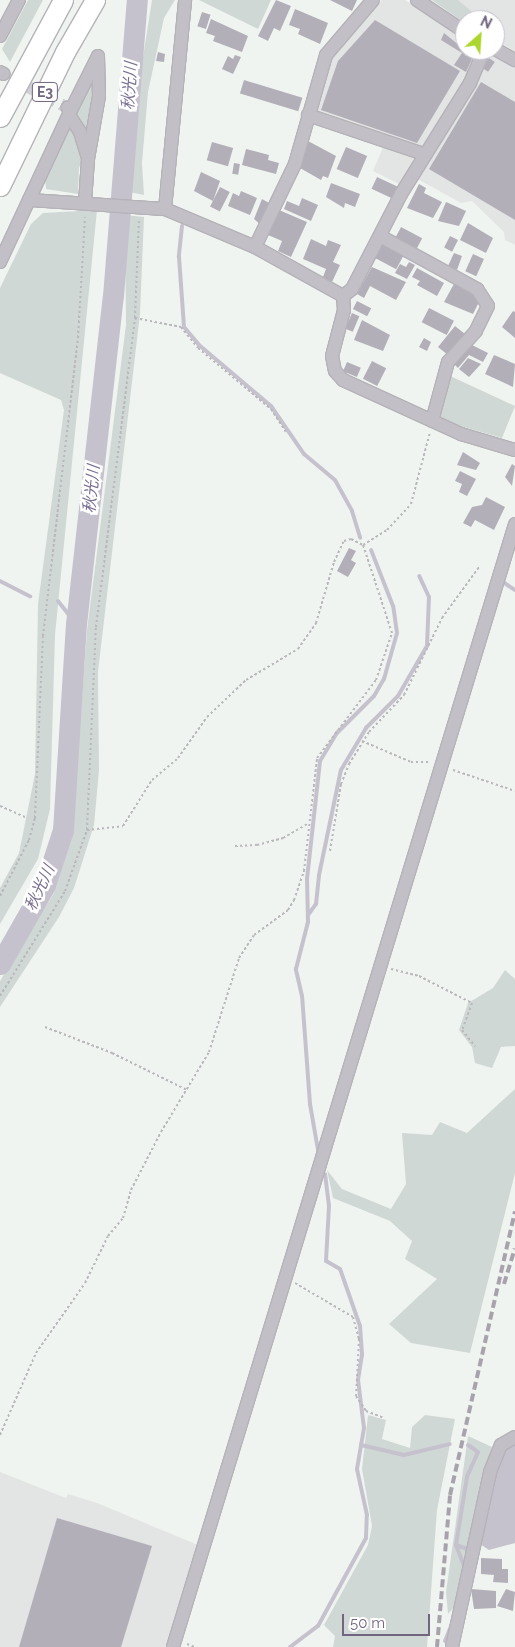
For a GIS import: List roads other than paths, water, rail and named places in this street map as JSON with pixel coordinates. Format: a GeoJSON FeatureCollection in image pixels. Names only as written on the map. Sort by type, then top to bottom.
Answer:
{"type":"FeatureCollection","features":[{"type":"Feature","properties":{"kind":"highway","name":"E3"},"geometry":{"type":"LineString","coordinates":[[0,117],[63,0]]}},
{"type":"Feature","properties":{"kind":"highway","name":"E3"},"geometry":{"type":"LineString","coordinates":[[0,186],[65,52],[95,0]]}},
{"type":"Feature","properties":{"kind":"street"},"geometry":{"type":"LineString","coordinates":[[0,36],[19,0]]}},
{"type":"Feature","properties":{"kind":"street"},"geometry":{"type":"LineString","coordinates":[[165,209],[185,0]]}},
{"type":"Feature","properties":{"kind":"street"},"geometry":{"type":"LineString","coordinates":[[255,247],[295,164],[326,55],[374,0]]}},
{"type":"Feature","properties":{"kind":"street"},"geometry":{"type":"LineString","coordinates":[[417,0],[455,25]]}},
{"type":"Feature","properties":{"kind":"street"},"geometry":{"type":"LineString","coordinates":[[0,262],[69,111],[98,56],[98,96],[88,159],[89,203]]}},
{"type":"Feature","properties":{"kind":"street"},"geometry":{"type":"LineString","coordinates":[[343,296],[352,289],[424,154],[470,83],[480,60]]}},
{"type":"Feature","properties":{"kind":"street"},"geometry":{"type":"LineString","coordinates":[[69,111],[80,132],[88,159]]}},
{"type":"Feature","properties":{"kind":"street"},"geometry":{"type":"LineString","coordinates":[[308,115],[424,154]]}},
{"type":"Feature","properties":{"kind":"street"},"geometry":{"type":"LineString","coordinates":[[29,200],[165,209],[255,247],[343,296]]}},
{"type":"Feature","properties":{"kind":"street"},"geometry":{"type":"LineString","coordinates":[[380,236],[477,290],[488,306],[476,331],[448,362],[432,421]]}},
{"type":"Feature","properties":{"kind":"street"},"geometry":{"type":"LineString","coordinates":[[343,296],[344,310],[332,356],[335,371],[343,380],[432,421],[515,450]]}},
{"type":"Feature","properties":{"kind":"street"},"geometry":{"type":"LineString","coordinates":[[173,1647],[515,524]]}},
{"type":"Feature","properties":{"kind":"street"},"geometry":{"type":"LineString","coordinates":[[452,1647],[490,1472],[501,1445],[515,1437]]}},
{"type":"Feature","properties":{"kind":"waterway","name":"秋光川"},"geometry":{"type":"LineString","coordinates":[[0,964],[45,885],[63,830],[76,624],[113,296],[137,0]]}},
{"type":"Feature","properties":{"kind":"waterway"},"geometry":{"type":"LineString","coordinates":[[182,226],[179,257],[184,327],[199,345],[271,406],[304,454],[335,480],[352,511],[360,538]]}},
{"type":"Feature","properties":{"kind":"waterway"},"geometry":{"type":"LineString","coordinates":[[318,1150],[310,1104],[302,996],[296,969],[308,922],[307,879],[320,761],[337,733],[374,696],[384,679],[397,633],[393,606],[371,550]]}},
{"type":"Feature","properties":{"kind":"waterway"},"geometry":{"type":"LineString","coordinates":[[308,915],[316,904],[319,875],[341,770],[366,728],[398,696],[427,646],[429,597],[419,576]]}},
{"type":"Feature","properties":{"kind":"waterway"},"geometry":{"type":"LineString","coordinates":[[0,581],[30,596]]}},
{"type":"Feature","properties":{"kind":"waterway"},"geometry":{"type":"LineString","coordinates":[[503,582],[515,590]]}},
{"type":"Feature","properties":{"kind":"waterway"},"geometry":{"type":"LineString","coordinates":[[58,601],[76,624]]}},
{"type":"Feature","properties":{"kind":"waterway"},"geometry":{"type":"LineString","coordinates":[[290,1647],[318,1626],[366,1538],[367,1515],[357,1469],[364,1428],[358,1380],[362,1354],[360,1326],[340,1269],[326,1261],[329,1206],[325,1174]]}},
{"type":"Feature","properties":{"kind":"waterway"},"geometry":{"type":"LineString","coordinates":[[361,1445],[404,1455],[450,1444]]}},
{"type":"Feature","properties":{"kind":"waterway"},"geometry":{"type":"LineString","coordinates":[[468,1445],[478,1452],[467,1477],[456,1545],[470,1550]]}},
{"type":"Feature","properties":{"kind":"waterway"},"geometry":{"type":"LineString","coordinates":[[456,1545],[465,1569]]}},
{"type":"Feature","properties":{"kind":"waterway"},"geometry":{"type":"LineString","coordinates":[[445,1641],[451,1626]]}},
{"type":"Feature","properties":{"kind":"tunnel"},"geometry":{"type":"LineString","coordinates":[[13,79],[68,108]]}},
{"type":"Feature","properties":{"kind":"railway"},"geometry":{"type":"LineString","coordinates":[[437,1647],[450,1495],[515,1211]]}},
{"type":"Feature","properties":{"kind":"railway"},"geometry":{"type":"LineString","coordinates":[[504,1284],[515,1249]]}}]}
